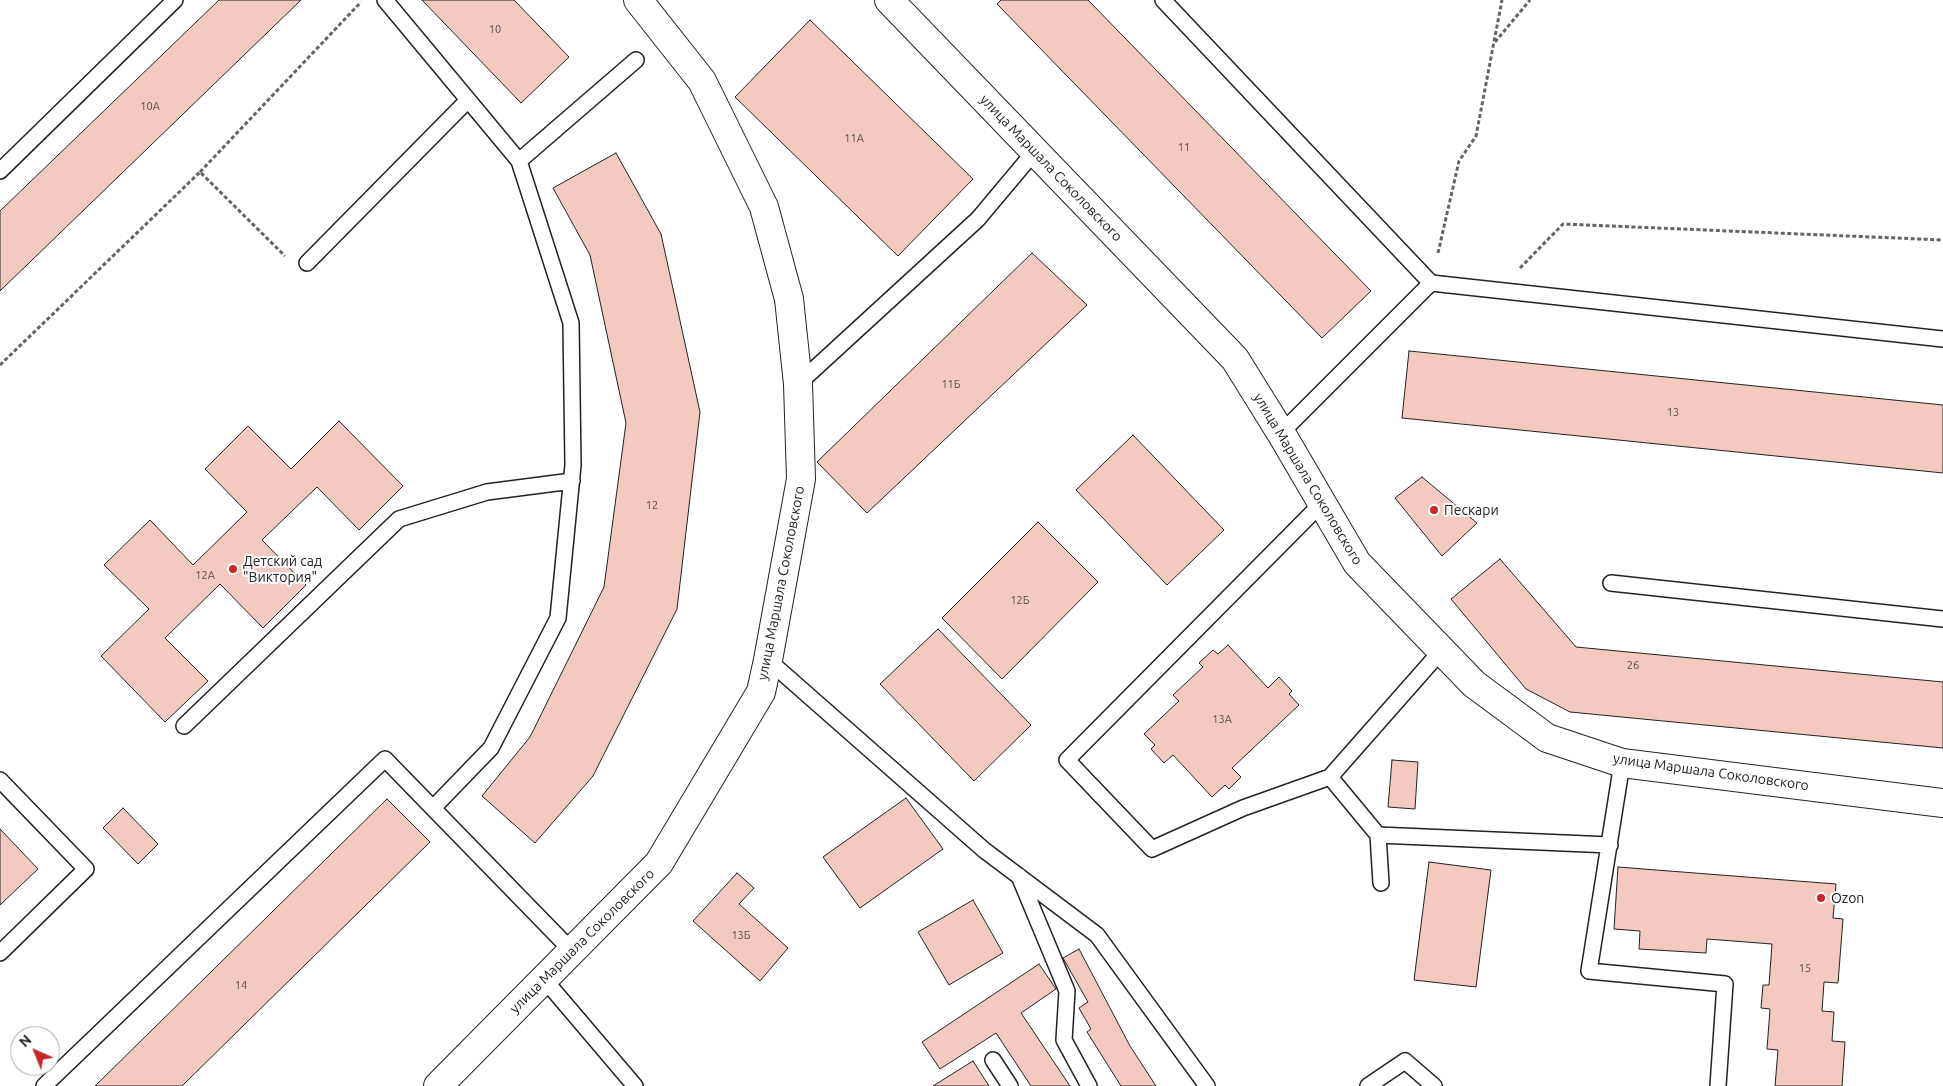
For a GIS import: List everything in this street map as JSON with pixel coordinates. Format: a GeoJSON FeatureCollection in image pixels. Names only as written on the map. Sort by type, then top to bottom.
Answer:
{"type":"FeatureCollection","features":[{"type":"Feature","properties":{"kind":"street","name":"улица Маршала Соколовского"},"geometry":{"type":"LineString","coordinates":[[438,1086],[659,863],[761,692],[768,660],[801,479],[798,384],[789,299],[764,207],[702,81],[638,0]]}},
{"type":"Feature","properties":{"kind":"street","name":"улица Маршала Соколовского"},"geometry":{"type":"LineString","coordinates":[[889,0],[1235,359],[1281,433],[1356,563],[1474,684],[1547,738],[1622,763],[1943,803]]}},
{"type":"Feature","properties":{"kind":"lane"},"geometry":{"type":"LineString","coordinates":[[0,171],[175,0]]}},
{"type":"Feature","properties":{"kind":"lane"},"geometry":{"type":"LineString","coordinates":[[385,0],[518,161],[571,324],[573,465],[558,618],[491,748],[433,808]]}},
{"type":"Feature","properties":{"kind":"lane"},"geometry":{"type":"LineString","coordinates":[[1163,0],[1431,283],[1943,339]]}},
{"type":"Feature","properties":{"kind":"lane"},"geometry":{"type":"LineString","coordinates":[[518,161],[636,60]]}},
{"type":"Feature","properties":{"kind":"lane"},"geometry":{"type":"LineString","coordinates":[[307,263],[468,100]]}},
{"type":"Feature","properties":{"kind":"lane"},"geometry":{"type":"LineString","coordinates":[[798,384],[978,219],[1035,151]]}},
{"type":"Feature","properties":{"kind":"lane"},"geometry":{"type":"LineString","coordinates":[[1281,433],[1431,283]]}},
{"type":"Feature","properties":{"kind":"lane"},"geometry":{"type":"LineString","coordinates":[[184,726],[399,519],[487,492],[572,481]]}},
{"type":"Feature","properties":{"kind":"lane"},"geometry":{"type":"LineString","coordinates":[[1322,503],[1068,760],[1152,849],[1243,808],[1330,777],[1441,651]]}},
{"type":"Feature","properties":{"kind":"lane"},"geometry":{"type":"LineString","coordinates":[[1610,583],[1943,619]]}},
{"type":"Feature","properties":{"kind":"lane"},"geometry":{"type":"LineString","coordinates":[[768,660],[984,850],[1097,935],[1207,1086]]}},
{"type":"Feature","properties":{"kind":"lane"},"geometry":{"type":"LineString","coordinates":[[44,1086],[384,759],[572,951]]}},
{"type":"Feature","properties":{"kind":"lane"},"geometry":{"type":"LineString","coordinates":[[1622,763],[1590,971],[1726,984],[1718,1086]]}},
{"type":"Feature","properties":{"kind":"lane"},"geometry":{"type":"LineString","coordinates":[[1330,777],[1378,835],[1381,883]]}},
{"type":"Feature","properties":{"kind":"lane"},"geometry":{"type":"LineString","coordinates":[[0,780],[86,869],[0,952]]}},
{"type":"Feature","properties":{"kind":"lane"},"geometry":{"type":"LineString","coordinates":[[1378,835],[1610,845]]}},
{"type":"Feature","properties":{"kind":"lane"},"geometry":{"type":"LineString","coordinates":[[1018,876],[1067,991],[1064,1040],[1089,1086]]}},
{"type":"Feature","properties":{"kind":"lane"},"geometry":{"type":"LineString","coordinates":[[544,978],[635,1086]]}},
{"type":"Feature","properties":{"kind":"lane"},"geometry":{"type":"LineString","coordinates":[[993,1060],[1010,1086]]}},
{"type":"Feature","properties":{"kind":"lane"},"geometry":{"type":"LineString","coordinates":[[1368,1086],[1405,1062],[1434,1086]]}},
{"type":"Feature","properties":{"kind":"path"},"geometry":{"type":"LineString","coordinates":[[0,365],[200,172],[363,0]]}},
{"type":"Feature","properties":{"kind":"path"},"geometry":{"type":"LineString","coordinates":[[1431,283],[1459,162],[1476,136],[1502,0]]}},
{"type":"Feature","properties":{"kind":"path"},"geometry":{"type":"LineString","coordinates":[[1494,42],[1530,0]]}},
{"type":"Feature","properties":{"kind":"path"},"geometry":{"type":"LineString","coordinates":[[200,172],[286,258],[307,263]]}},
{"type":"Feature","properties":{"kind":"path"},"geometry":{"type":"LineString","coordinates":[[1498,290],[1563,224],[1943,240]]}},
{"type":"Feature","properties":{"kind":"building"},"geometry":{"type":"Polygon","coordinates":[[[219,0],[301,0],[0,291],[0,211],[219,0]]]}},
{"type":"Feature","properties":{"kind":"building"},"geometry":{"type":"Polygon","coordinates":[[[422,0],[514,0],[569,57],[521,103],[422,0]]]}},
{"type":"Feature","properties":{"kind":"building"},"geometry":{"type":"Polygon","coordinates":[[[1001,0],[1088,0],[1371,291],[1322,338],[997,4],[1001,0]]]}},
{"type":"Feature","properties":{"kind":"building"},"geometry":{"type":"Polygon","coordinates":[[[810,20],[973,179],[898,256],[735,97],[810,20]]]}},
{"type":"Feature","properties":{"kind":"building"},"geometry":{"type":"Polygon","coordinates":[[[616,153],[661,234],[700,412],[677,609],[593,776],[535,843],[482,796],[530,737],[604,587],[626,423],[590,255],[553,188],[616,153]]]}},
{"type":"Feature","properties":{"kind":"building"},"geometry":{"type":"Polygon","coordinates":[[[1032,253],[1087,305],[867,513],[817,462],[1032,253]]]}},
{"type":"Feature","properties":{"kind":"building"},"geometry":{"type":"Polygon","coordinates":[[[1409,351],[1943,405],[1943,473],[1402,418],[1409,351]]]}},
{"type":"Feature","properties":{"kind":"building"},"geometry":{"type":"Polygon","coordinates":[[[339,421],[403,486],[359,530],[317,487],[262,540],[306,585],[263,628],[220,584],[165,638],[208,681],[165,722],[101,656],[149,609],[104,565],[150,520],[193,565],[247,512],[205,469],[248,426],[291,469],[339,421]]]}},
{"type":"Feature","properties":{"kind":"building"},"geometry":{"type":"Polygon","coordinates":[[[1133,435],[1224,530],[1167,585],[1076,490],[1133,435]]]}},
{"type":"Feature","properties":{"kind":"building","name":"Пескари"},"geometry":{"type":"Polygon","coordinates":[[[1422,477],[1477,523],[1442,556],[1395,498],[1422,477]]]}},
{"type":"Feature","properties":{"kind":"building"},"geometry":{"type":"Polygon","coordinates":[[[1038,522],[1098,582],[1002,679],[942,618],[1038,522]]]}},
{"type":"Feature","properties":{"kind":"building"},"geometry":{"type":"Polygon","coordinates":[[[1500,559],[1576,647],[1943,682],[1943,748],[1570,712],[1526,689],[1451,599],[1500,559]]]}},
{"type":"Feature","properties":{"kind":"building"},"geometry":{"type":"Polygon","coordinates":[[[938,629],[1031,725],[974,781],[880,684],[938,629]]]}},
{"type":"Feature","properties":{"kind":"building"},"geometry":{"type":"Polygon","coordinates":[[[1228,645],[1268,688],[1279,677],[1292,691],[1289,694],[1299,705],[1232,768],[1241,777],[1229,789],[1225,785],[1212,797],[1173,755],[1164,763],[1151,749],[1155,745],[1144,734],[1179,701],[1173,695],[1203,667],[1199,663],[1213,650],[1218,654],[1228,645]]]}},
{"type":"Feature","properties":{"kind":"building"},"geometry":{"type":"Polygon","coordinates":[[[1392,760],[1418,762],[1415,809],[1388,807],[1392,760]]]}},
{"type":"Feature","properties":{"kind":"building"},"geometry":{"type":"Polygon","coordinates":[[[906,798],[943,849],[860,908],[823,857],[906,798]]]}},
{"type":"Feature","properties":{"kind":"building"},"geometry":{"type":"Polygon","coordinates":[[[387,799],[430,842],[182,1086],[95,1086],[387,799]]]}},
{"type":"Feature","properties":{"kind":"building"},"geometry":{"type":"Polygon","coordinates":[[[123,808],[158,844],[138,864],[103,828],[123,808]]]}},
{"type":"Feature","properties":{"kind":"building"},"geometry":{"type":"Polygon","coordinates":[[[0,829],[38,869],[0,905],[0,829]]]}},
{"type":"Feature","properties":{"kind":"building"},"geometry":{"type":"Polygon","coordinates":[[[1429,862],[1491,870],[1476,987],[1414,980],[1429,862]]]}},
{"type":"Feature","properties":{"kind":"building"},"geometry":{"type":"Polygon","coordinates":[[[1618,867],[1836,884],[1833,918],[1843,919],[1838,983],[1824,982],[1822,1011],[1834,1012],[1832,1041],[1845,1042],[1842,1086],[1775,1086],[1778,1050],[1767,1049],[1770,1009],[1761,1008],[1763,985],[1769,985],[1772,944],[1707,939],[1706,953],[1639,949],[1640,931],[1614,929],[1618,867]]]}},
{"type":"Feature","properties":{"kind":"building"},"geometry":{"type":"Polygon","coordinates":[[[737,873],[754,888],[739,904],[788,948],[760,981],[693,921],[737,873]]]}},
{"type":"Feature","properties":{"kind":"building"},"geometry":{"type":"Polygon","coordinates":[[[973,900],[1003,953],[949,985],[918,932],[973,900]]]}},
{"type":"Feature","properties":{"kind":"building"},"geometry":{"type":"Polygon","coordinates":[[[1079,949],[1130,1046],[1156,1086],[1121,1086],[1087,1032],[1091,1029],[1079,1008],[1088,1002],[1063,958],[1079,949]]]}},
{"type":"Feature","properties":{"kind":"building"},"geometry":{"type":"Polygon","coordinates":[[[1039,964],[1056,989],[1021,1013],[1070,1086],[1031,1086],[996,1033],[940,1069],[922,1042],[1039,964]]]}},
{"type":"Feature","properties":{"kind":"building"},"geometry":{"type":"Polygon","coordinates":[[[973,1061],[989,1086],[933,1086],[973,1061]]]}},
{"type":"Feature","properties":{"kind":"place","name":"Пескари"},"geometry":{"type":"Point","coordinates":[1434,510]}},
{"type":"Feature","properties":{"kind":"place","name":"Детский сад \"Виктория\""},"geometry":{"type":"Point","coordinates":[233,569]}},
{"type":"Feature","properties":{"kind":"place","name":"Ozon"},"geometry":{"type":"Point","coordinates":[1821,898]}}]}
